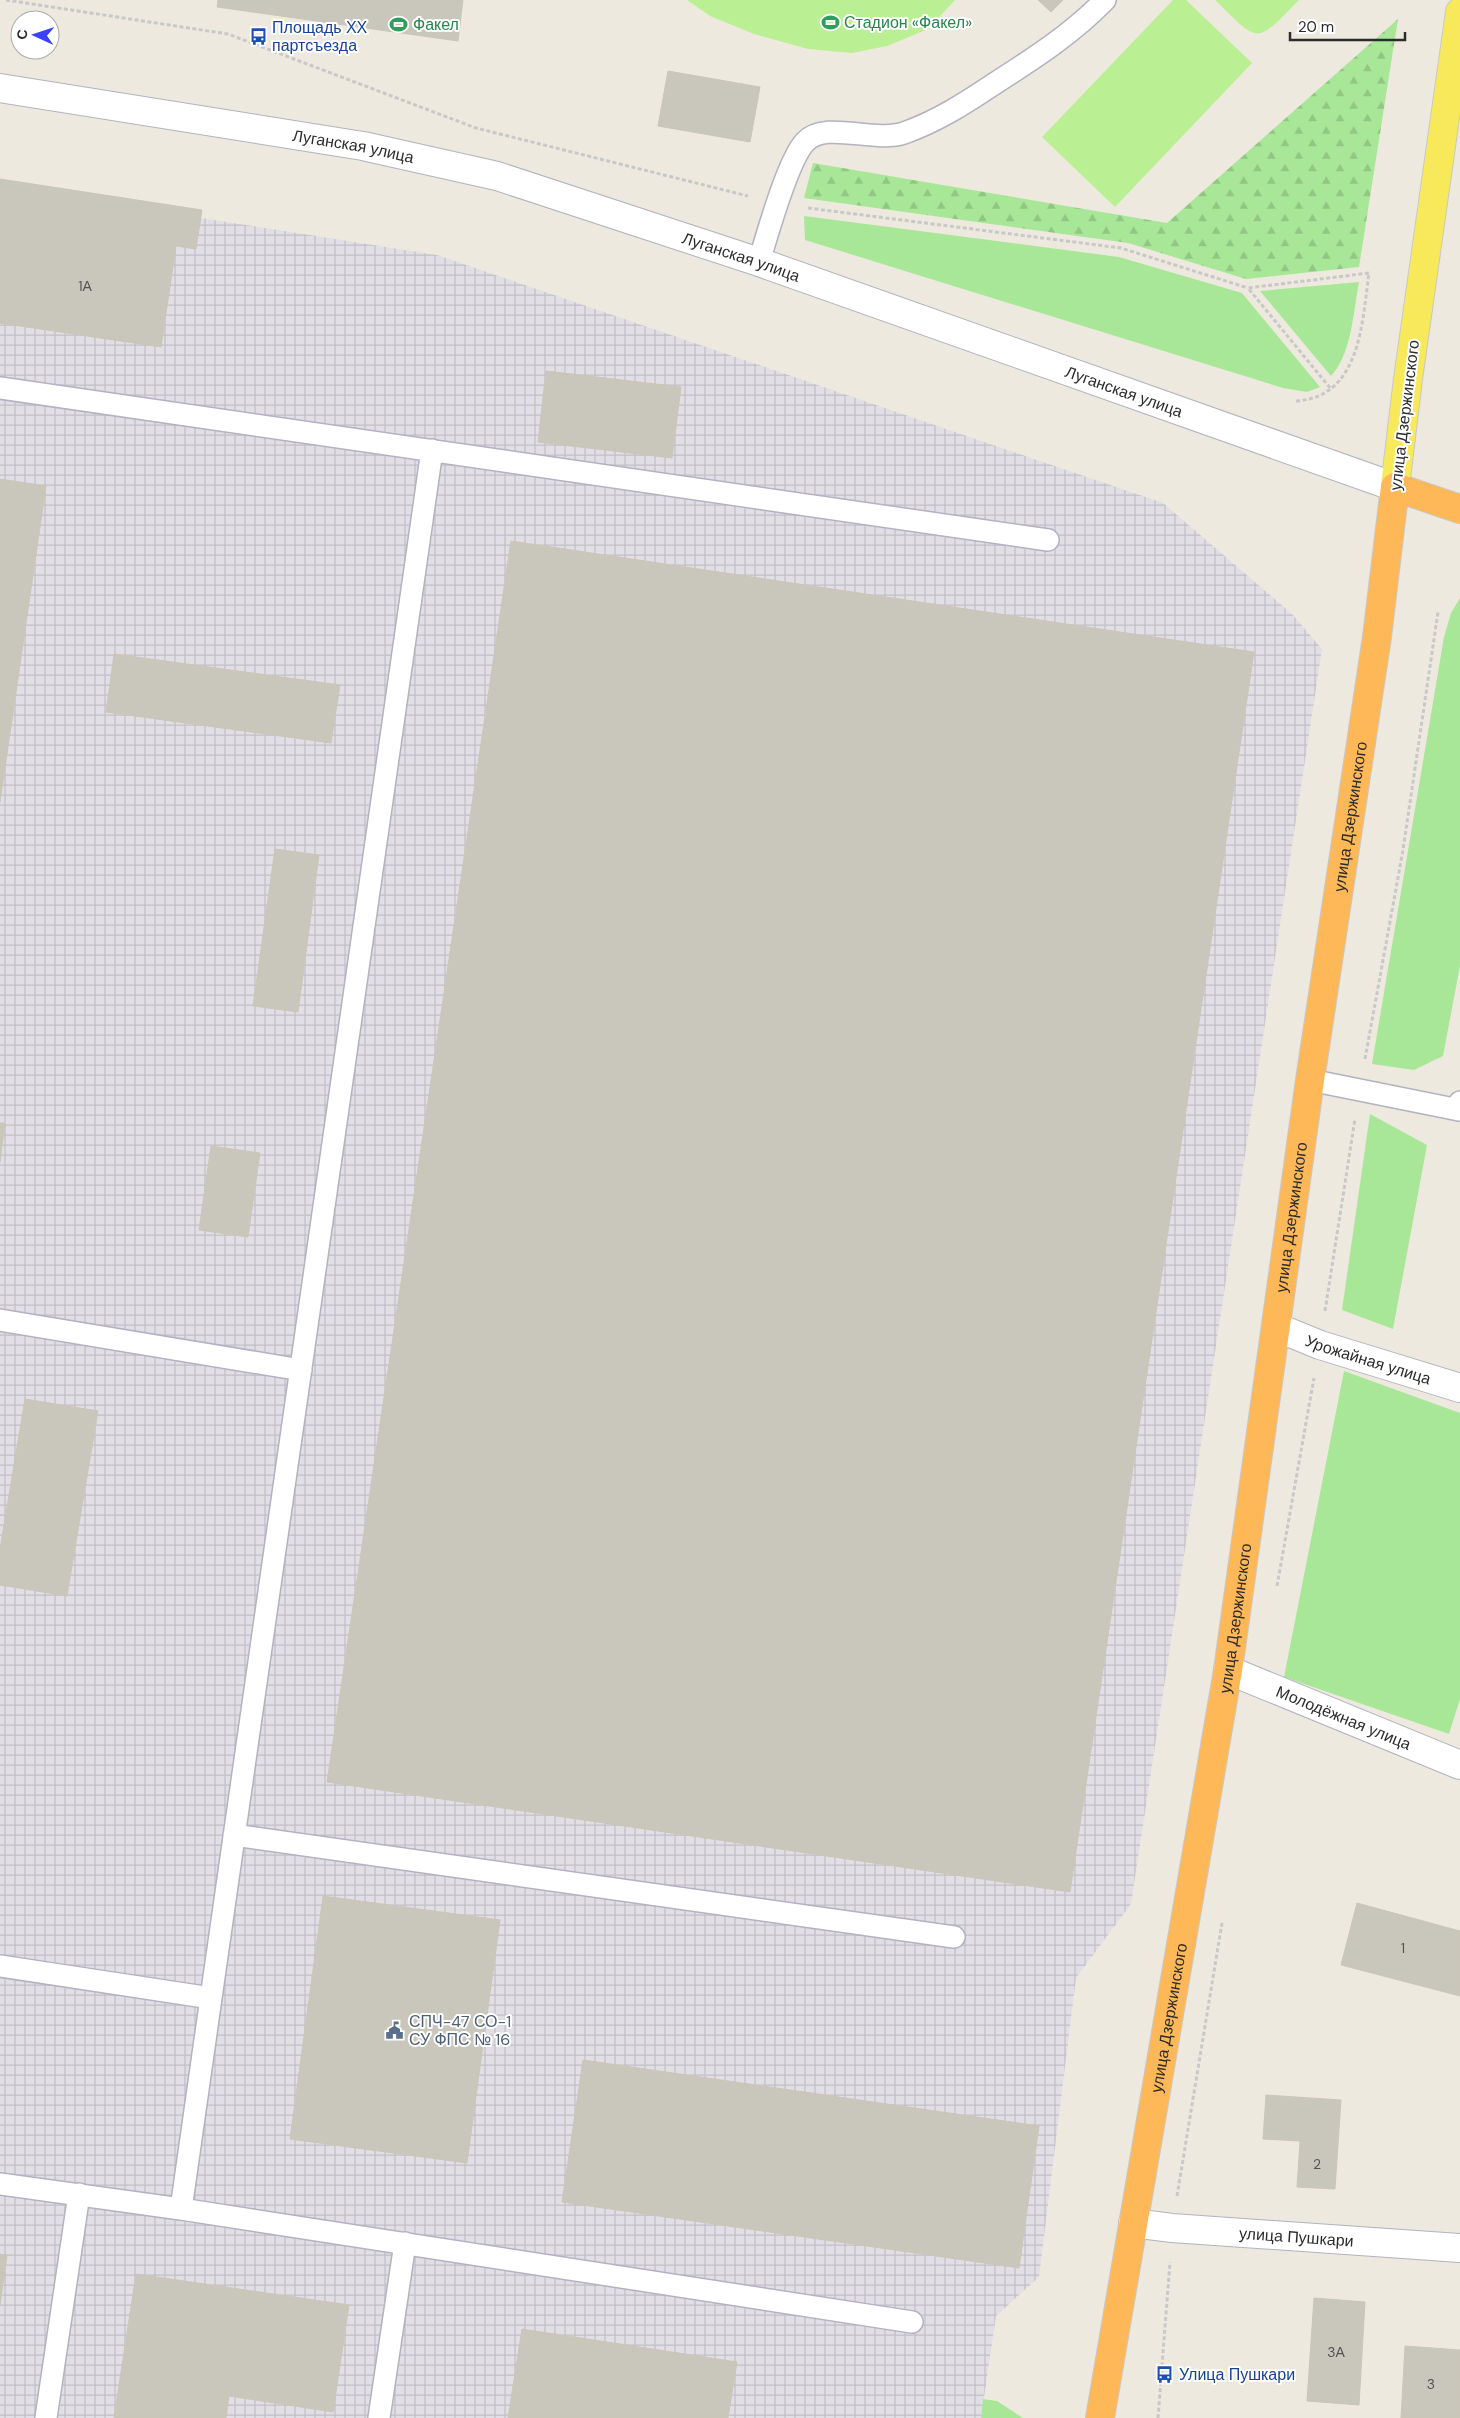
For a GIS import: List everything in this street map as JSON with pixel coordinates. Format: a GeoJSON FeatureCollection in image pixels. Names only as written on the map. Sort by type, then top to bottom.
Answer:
{"type":"FeatureCollection","features":[{"type":"Feature","properties":{"kind":"highway","name":"Луганская улица"},"geometry":{"type":"LineString","coordinates":[[1395,487],[1460,509]]}},
{"type":"Feature","properties":{"kind":"highway","name":"улица Дзержинского"},"geometry":{"type":"LineString","coordinates":[[1100,2418],[1228,1670],[1310,1080],[1377,637],[1395,487]]}},
{"type":"Feature","properties":{"kind":"main road","name":"улица Дзержинского"},"geometry":{"type":"LineString","coordinates":[[1395,487],[1410,362],[1460,12]]}},
{"type":"Feature","properties":{"kind":"main road","name":"Луганская улица"},"geometry":{"type":"LineString","coordinates":[[0,88],[363,146],[498,176],[758,262],[1395,487]]}},
{"type":"Feature","properties":{"kind":"main road","name":"Урожайная улица"},"geometry":{"type":"LineString","coordinates":[[1276,1327],[1320,1344],[1460,1388]]}},
{"type":"Feature","properties":{"kind":"main road","name":"Молодёжная улица"},"geometry":{"type":"LineString","coordinates":[[1228,1670],[1460,1764]]}},
{"type":"Feature","properties":{"kind":"main road","name":"улица Пушкари"},"geometry":{"type":"LineString","coordinates":[[1133,2223],[1172,2228],[1460,2248]]}},
{"type":"Feature","properties":{"kind":"lane"},"geometry":{"type":"LineString","coordinates":[[758,262],[798,152],[805,141],[817,133],[827,131],[890,137],[953,111],[1056,44],[1106,0]]}},
{"type":"Feature","properties":{"kind":"lane"},"geometry":{"type":"LineString","coordinates":[[0,388],[1048,540]]}},
{"type":"Feature","properties":{"kind":"lane"},"geometry":{"type":"LineString","coordinates":[[181,2209],[432,450]]}},
{"type":"Feature","properties":{"kind":"lane"},"geometry":{"type":"LineString","coordinates":[[1310,1080],[1459,1110],[1460,1102]]}},
{"type":"Feature","properties":{"kind":"lane"},"geometry":{"type":"LineString","coordinates":[[0,1320],[301,1370]]}},
{"type":"Feature","properties":{"kind":"lane"},"geometry":{"type":"LineString","coordinates":[[234,1835],[954,1937]]}},
{"type":"Feature","properties":{"kind":"lane"},"geometry":{"type":"LineString","coordinates":[[0,1966],[211,1998]]}},
{"type":"Feature","properties":{"kind":"lane"},"geometry":{"type":"LineString","coordinates":[[0,2184],[181,2209],[912,2322]]}},
{"type":"Feature","properties":{"kind":"lane"},"geometry":{"type":"LineString","coordinates":[[46,2418],[79,2194]]}},
{"type":"Feature","properties":{"kind":"lane"},"geometry":{"type":"LineString","coordinates":[[379,2418],[405,2243]]}},
{"type":"Feature","properties":{"kind":"path"},"geometry":{"type":"LineString","coordinates":[[6,0],[228,34],[476,128],[778,204],[1121,248],[1248,288],[1369,273],[1359,341],[1348,371],[1330,389],[1311,400],[1296,401]]}},
{"type":"Feature","properties":{"kind":"path"},"geometry":{"type":"LineString","coordinates":[[1248,288],[1330,389]]}},
{"type":"Feature","properties":{"kind":"path"},"geometry":{"type":"LineString","coordinates":[[1275,1596],[1320,1344],[1359,1090],[1404,850],[1438,612]]}},
{"type":"Feature","properties":{"kind":"path"},"geometry":{"type":"LineString","coordinates":[[1158,2418],[1172,2228],[1223,1918]]}},
{"type":"Feature","properties":{"kind":"shaded area"},"geometry":{"type":"Polygon","coordinates":[[[0,179],[202,210],[201,218],[437,255],[1163,503],[1292,614],[1322,649],[1131,1904],[1076,1978],[1039,2277],[996,2316],[981,2418],[0,2418],[0,179]]]}},
{"type":"Feature","properties":{"kind":"green space","name":"Стадион «Факел»"},"geometry":{"type":"Polygon","coordinates":[[[687,0],[955,0],[928,29],[887,46],[852,53],[808,49],[754,34],[710,16],[687,0]]]}},
{"type":"Feature","properties":{"kind":"green space"},"geometry":{"type":"Polygon","coordinates":[[[1173,0],[1186,0],[1252,63],[1115,207],[1042,137],[1173,0]]]}},
{"type":"Feature","properties":{"kind":"green space"},"geometry":{"type":"Polygon","coordinates":[[[1215,0],[1299,0],[1274,25],[1265,31],[1257,33],[1241,25],[1215,0]]]}},
{"type":"Feature","properties":{"kind":"green space"},"geometry":{"type":"Polygon","coordinates":[[[1398,19],[1359,267],[1246,279],[1128,243],[804,198],[813,163],[1167,223],[1398,19]]]}},
{"type":"Feature","properties":{"kind":"green space"},"geometry":{"type":"Polygon","coordinates":[[[804,216],[1119,257],[1242,293],[1320,387],[1307,392],[1283,388],[805,240],[804,216]]]}},
{"type":"Feature","properties":{"kind":"green space"},"geometry":{"type":"Polygon","coordinates":[[[1359,282],[1348,344],[1338,367],[1331,376],[1260,291],[1359,282]]]}},
{"type":"Feature","properties":{"kind":"green space"},"geometry":{"type":"Polygon","coordinates":[[[1460,598],[1460,966],[1443,1056],[1414,1070],[1372,1064],[1444,637],[1451,613],[1460,598]]]}},
{"type":"Feature","properties":{"kind":"green space"},"geometry":{"type":"Polygon","coordinates":[[[1370,1114],[1427,1145],[1393,1329],[1342,1310],[1370,1114]]]}},
{"type":"Feature","properties":{"kind":"green space"},"geometry":{"type":"Polygon","coordinates":[[[1344,1371],[1460,1413],[1460,1699],[1449,1734],[1284,1677],[1344,1371]]]}},
{"type":"Feature","properties":{"kind":"green space"},"geometry":{"type":"Polygon","coordinates":[[[983,2399],[997,2401],[1023,2418],[981,2418],[983,2399]]]}},
{"type":"Feature","properties":{"kind":"building","name":"Факел"},"geometry":{"type":"Polygon","coordinates":[[[218,0],[463,0],[458,41],[217,7],[218,0]]]}},
{"type":"Feature","properties":{"kind":"building"},"geometry":{"type":"Polygon","coordinates":[[[1038,0],[1063,0],[1051,12],[1038,0]]]}},
{"type":"Feature","properties":{"kind":"building"},"geometry":{"type":"Polygon","coordinates":[[[668,71],[760,87],[750,142],[658,126],[668,71]]]}},
{"type":"Feature","properties":{"kind":"building"},"geometry":{"type":"Polygon","coordinates":[[[0,179],[202,210],[196,249],[176,246],[161,347],[0,323],[0,179]]]}},
{"type":"Feature","properties":{"kind":"building"},"geometry":{"type":"Polygon","coordinates":[[[546,371],[681,387],[672,458],[538,442],[546,371]]]}},
{"type":"Feature","properties":{"kind":"building"},"geometry":{"type":"Polygon","coordinates":[[[0,479],[46,486],[0,802],[0,479]]]}},
{"type":"Feature","properties":{"kind":"building"},"geometry":{"type":"Polygon","coordinates":[[[511,541],[1254,652],[1070,1892],[327,1782],[511,541]]]}},
{"type":"Feature","properties":{"kind":"building"},"geometry":{"type":"Polygon","coordinates":[[[114,654],[340,685],[331,743],[106,712],[114,654]]]}},
{"type":"Feature","properties":{"kind":"building"},"geometry":{"type":"Polygon","coordinates":[[[275,849],[319,855],[298,1012],[253,1006],[275,849]]]}},
{"type":"Feature","properties":{"kind":"building"},"geometry":{"type":"Polygon","coordinates":[[[0,1123],[5,1123],[0,1162],[0,1123]]]}},
{"type":"Feature","properties":{"kind":"building"},"geometry":{"type":"Polygon","coordinates":[[[211,1146],[260,1153],[248,1237],[199,1230],[211,1146]]]}},
{"type":"Feature","properties":{"kind":"building"},"geometry":{"type":"Polygon","coordinates":[[[25,1399],[98,1411],[67,1596],[0,1585],[0,1549],[25,1399]]]}},
{"type":"Feature","properties":{"kind":"building","name":"СПЧ-47 СО-1 СУ ФПС № 16"},"geometry":{"type":"Polygon","coordinates":[[[323,1896],[500,1920],[467,2163],[290,2139],[323,1896]]]}},
{"type":"Feature","properties":{"kind":"building"},"geometry":{"type":"Polygon","coordinates":[[[1357,1903],[1460,1931],[1460,1996],[1341,1965],[1357,1903]]]}},
{"type":"Feature","properties":{"kind":"building"},"geometry":{"type":"Polygon","coordinates":[[[583,2060],[1039,2126],[1019,2268],[562,2202],[583,2060]]]}},
{"type":"Feature","properties":{"kind":"building"},"geometry":{"type":"Polygon","coordinates":[[[1266,2095],[1341,2100],[1335,2189],[1297,2187],[1300,2141],[1263,2139],[1266,2095]]]}},
{"type":"Feature","properties":{"kind":"building"},"geometry":{"type":"Polygon","coordinates":[[[0,2254],[7,2255],[0,2305],[0,2254]]]}},
{"type":"Feature","properties":{"kind":"building"},"geometry":{"type":"Polygon","coordinates":[[[136,2274],[349,2305],[333,2412],[229,2396],[226,2418],[114,2418],[136,2274]]]}},
{"type":"Feature","properties":{"kind":"building"},"geometry":{"type":"Polygon","coordinates":[[[1314,2298],[1365,2302],[1359,2405],[1307,2401],[1314,2298]]]}},
{"type":"Feature","properties":{"kind":"building"},"geometry":{"type":"Polygon","coordinates":[[[522,2329],[737,2362],[728,2418],[508,2418],[522,2329]]]}},
{"type":"Feature","properties":{"kind":"building"},"geometry":{"type":"Polygon","coordinates":[[[1405,2346],[1460,2350],[1460,2418],[1401,2418],[1405,2346]]]}},
{"type":"Feature","properties":{"kind":"place","name":"Стадион «Факел»"},"geometry":{"type":"Point","coordinates":[830,22]}},
{"type":"Feature","properties":{"kind":"place","name":"Факел"},"geometry":{"type":"Point","coordinates":[399,24]}},
{"type":"Feature","properties":{"kind":"place","name":"Площадь ХХ партсъезда"},"geometry":{"type":"Point","coordinates":[258,36]}},
{"type":"Feature","properties":{"kind":"place","name":"СПЧ-47 СО-1 СУ ФПС № 16"},"geometry":{"type":"Point","coordinates":[395,2030]}},
{"type":"Feature","properties":{"kind":"place","name":"Улица Пушкари"},"geometry":{"type":"Point","coordinates":[1165,2374]}}]}
